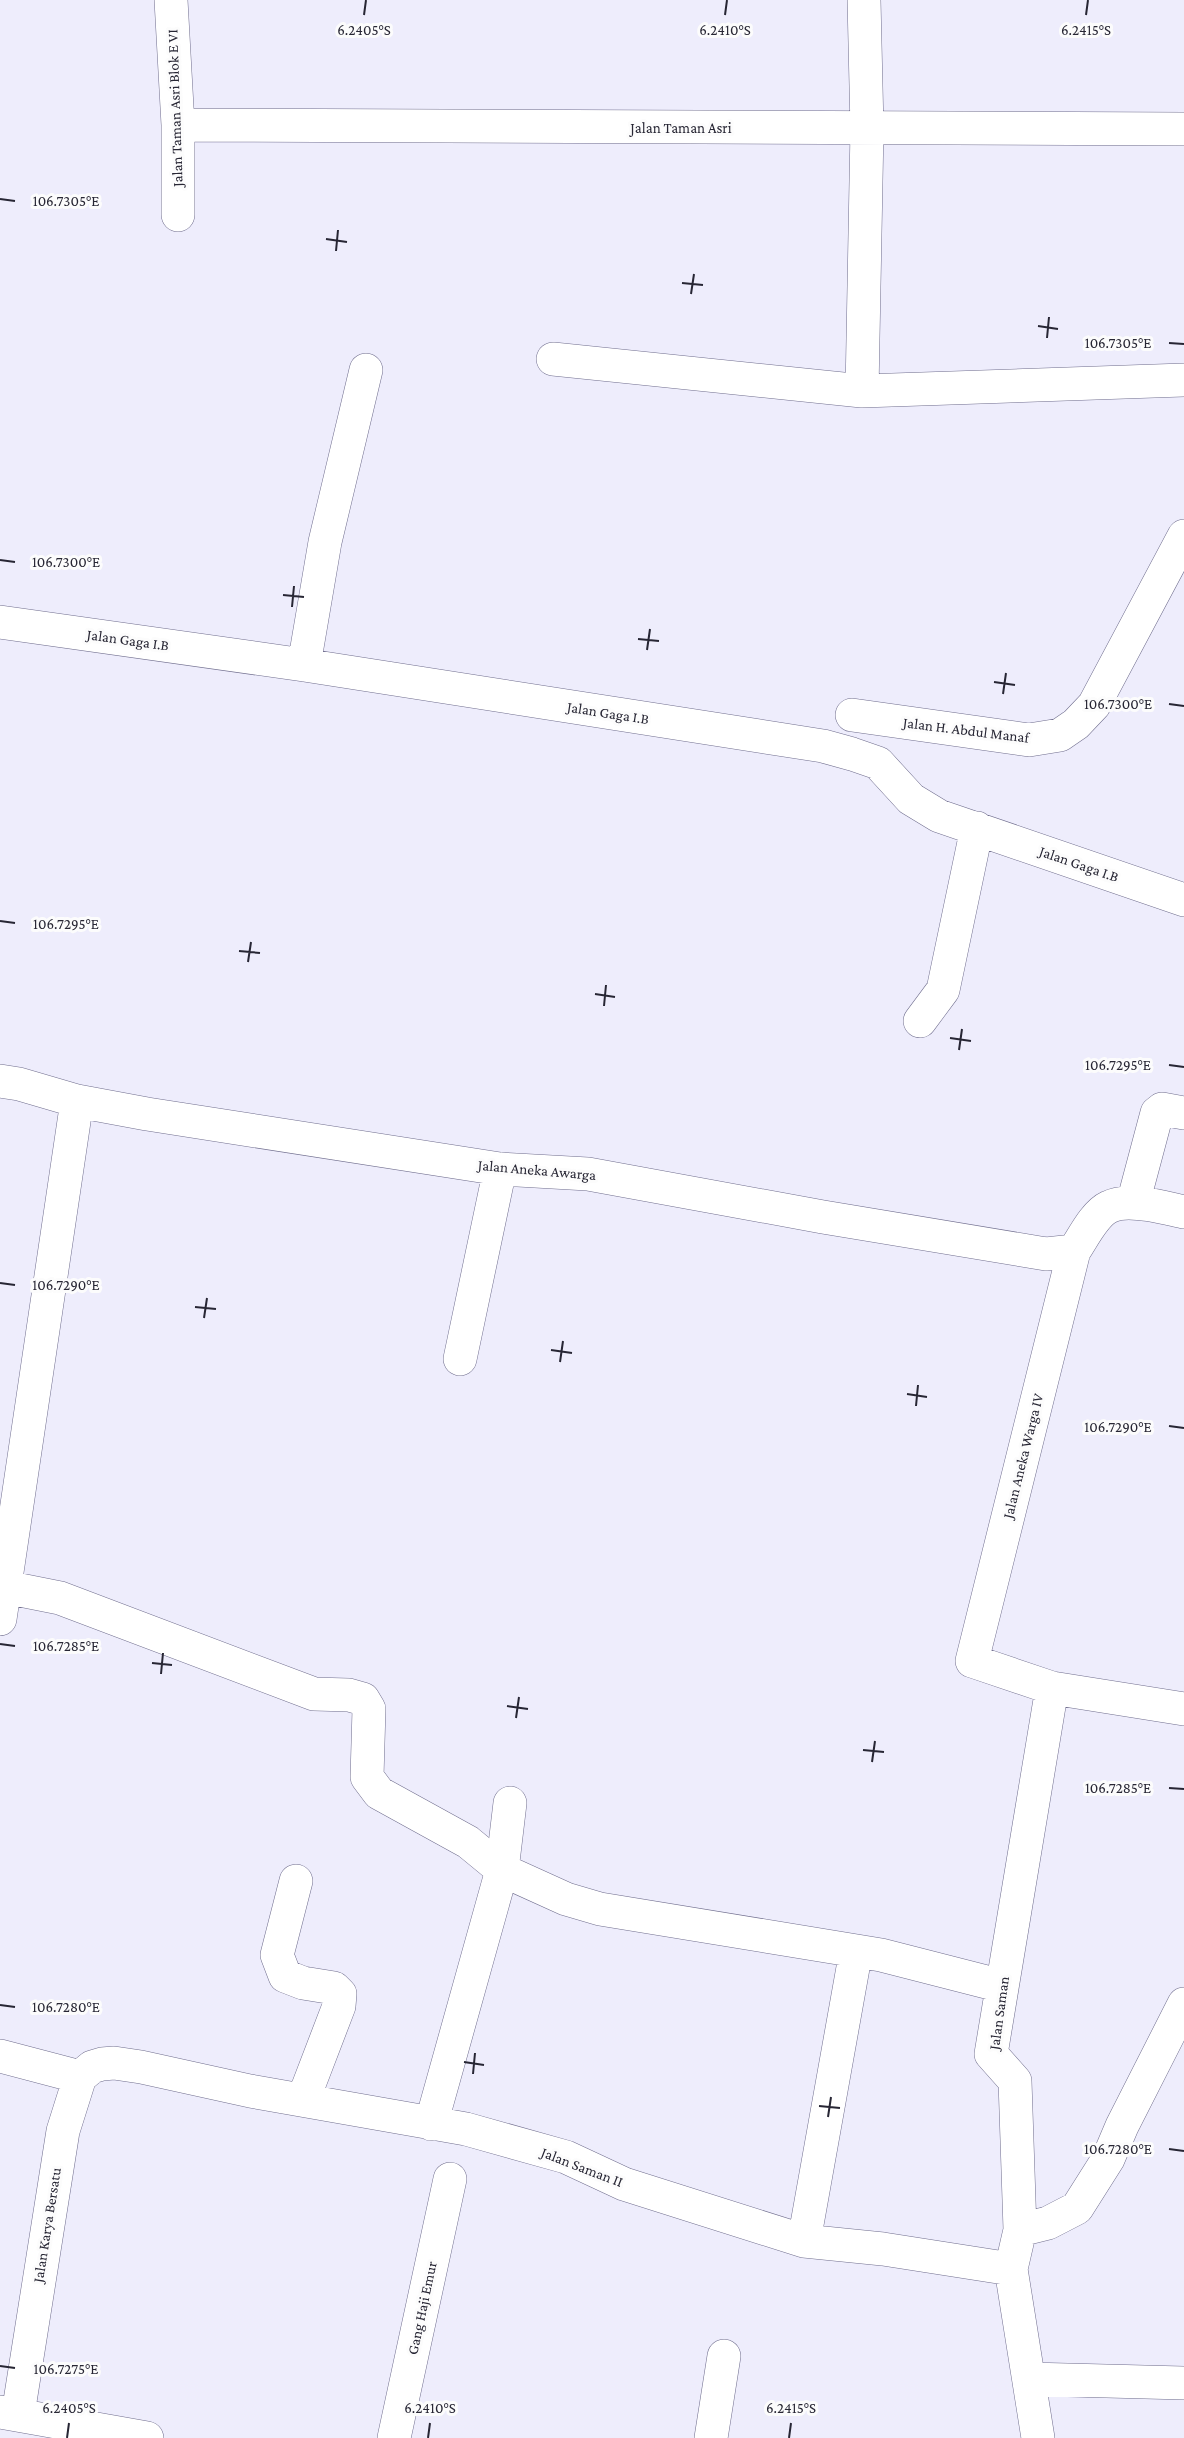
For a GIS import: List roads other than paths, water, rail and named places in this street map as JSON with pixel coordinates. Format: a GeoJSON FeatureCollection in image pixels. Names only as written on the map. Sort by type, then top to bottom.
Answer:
{"type":"FeatureCollection","features":[{"type":"Feature","properties":{"kind":"street","name":"Jalan Taman Asri Blok E VI"},"geometry":{"type":"LineString","coordinates":[[171,0],[178,125],[178,215]]}},
{"type":"Feature","properties":{"kind":"street"},"geometry":{"type":"LineString","coordinates":[[862,391],[867,129],[864,0]]}},
{"type":"Feature","properties":{"kind":"street","name":"Jalan Taman Asri"},"geometry":{"type":"LineString","coordinates":[[178,125],[1184,129]]}},
{"type":"Feature","properties":{"kind":"street"},"geometry":{"type":"LineString","coordinates":[[553,358],[862,391],[1184,380]]}},
{"type":"Feature","properties":{"kind":"street"},"geometry":{"type":"LineString","coordinates":[[304,665],[325,542],[366,370]]}},
{"type":"Feature","properties":{"kind":"street","name":"Jalan H. Abdul Manaf"},"geometry":{"type":"LineString","coordinates":[[852,715],[1018,739],[1029,740],[1060,735],[1076,724],[1094,705],[1184,536]]}},
{"type":"Feature","properties":{"kind":"street","name":"Jalan Gaga I.B"},"geometry":{"type":"LineString","coordinates":[[0,622],[304,665],[832,749],[878,763],[911,799],[939,816],[1184,900]]}},
{"type":"Feature","properties":{"kind":"street"},"geometry":{"type":"LineString","coordinates":[[920,1021],[943,990],[977,828]]}},
{"type":"Feature","properties":{"kind":"street","name":"Jalan Aneka Awarga"},"geometry":{"type":"LineString","coordinates":[[0,1081],[20,1084],[77,1101],[500,1169],[588,1173],[823,1217],[1046,1254],[1074,1251]]}},
{"type":"Feature","properties":{"kind":"street"},"geometry":{"type":"LineString","coordinates":[[0,1619],[77,1101]]}},
{"type":"Feature","properties":{"kind":"street"},"geometry":{"type":"LineString","coordinates":[[1133,1203],[1157,1113],[1162,1109],[1184,1113]]}},
{"type":"Feature","properties":{"kind":"street"},"geometry":{"type":"LineString","coordinates":[[460,1359],[500,1169]]}},
{"type":"Feature","properties":{"kind":"street"},"geometry":{"type":"LineString","coordinates":[[1074,1251],[1096,1219],[1109,1206],[1133,1203],[1184,1212]]}},
{"type":"Feature","properties":{"kind":"street","name":"Jalan Aneka Warga IV"},"geometry":{"type":"LineString","coordinates":[[1052,1688],[972,1661],[1074,1251]]}},
{"type":"Feature","properties":{"kind":"street"},"geometry":{"type":"LineString","coordinates":[[5,1587],[60,1598],[314,1694],[349,1695],[363,1699],[369,1709],[367,1777],[379,1793],[468,1842],[502,1870],[566,1899],[600,1909],[881,1955],[1002,1986]]}},
{"type":"Feature","properties":{"kind":"street"},"geometry":{"type":"LineString","coordinates":[[1052,1688],[1184,1709]]}},
{"type":"Feature","properties":{"kind":"street","name":"Jalan Saman"},"geometry":{"type":"LineString","coordinates":[[1038,2438],[1011,2269],[1020,2230],[1015,2082],[991,2054],[1052,1688]]}},
{"type":"Feature","properties":{"kind":"street"},"geometry":{"type":"LineString","coordinates":[[431,2124],[502,1870],[510,1803]]}},
{"type":"Feature","properties":{"kind":"street"},"geometry":{"type":"LineString","coordinates":[[296,1881],[277,1955],[285,1976],[303,1983],[334,1988],[340,1994],[339,2006],[303,2100]]}},
{"type":"Feature","properties":{"kind":"street"},"geometry":{"type":"LineString","coordinates":[[804,2241],[856,1951]]}},
{"type":"Feature","properties":{"kind":"street"},"geometry":{"type":"LineString","coordinates":[[1020,2230],[1048,2223],[1077,2208],[1108,2159],[1122,2126],[1184,2004]]}},
{"type":"Feature","properties":{"kind":"street"},"geometry":{"type":"LineString","coordinates":[[0,2056],[80,2077]]}},
{"type":"Feature","properties":{"kind":"street","name":"Jalan Saman II"},"geometry":{"type":"LineString","coordinates":[[80,2077],[92,2067],[114,2063],[466,2129],[566,2157],[624,2184],[804,2241],[883,2249],[1011,2269]]}},
{"type":"Feature","properties":{"kind":"street","name":"Jalan Karya Bersatu"},"geometry":{"type":"LineString","coordinates":[[9,2413],[63,2131],[80,2077]]}},
{"type":"Feature","properties":{"kind":"street","name":"Gang Haji Emur"},"geometry":{"type":"LineString","coordinates":[[394,2438],[450,2179]]}},
{"type":"Feature","properties":{"kind":"street"},"geometry":{"type":"LineString","coordinates":[[711,2438],[724,2356]]}},
{"type":"Feature","properties":{"kind":"street"},"geometry":{"type":"LineString","coordinates":[[1029,2379],[1184,2384]]}},
{"type":"Feature","properties":{"kind":"street"},"geometry":{"type":"LineString","coordinates":[[9,2413],[57,2430],[147,2438]]}}]}
